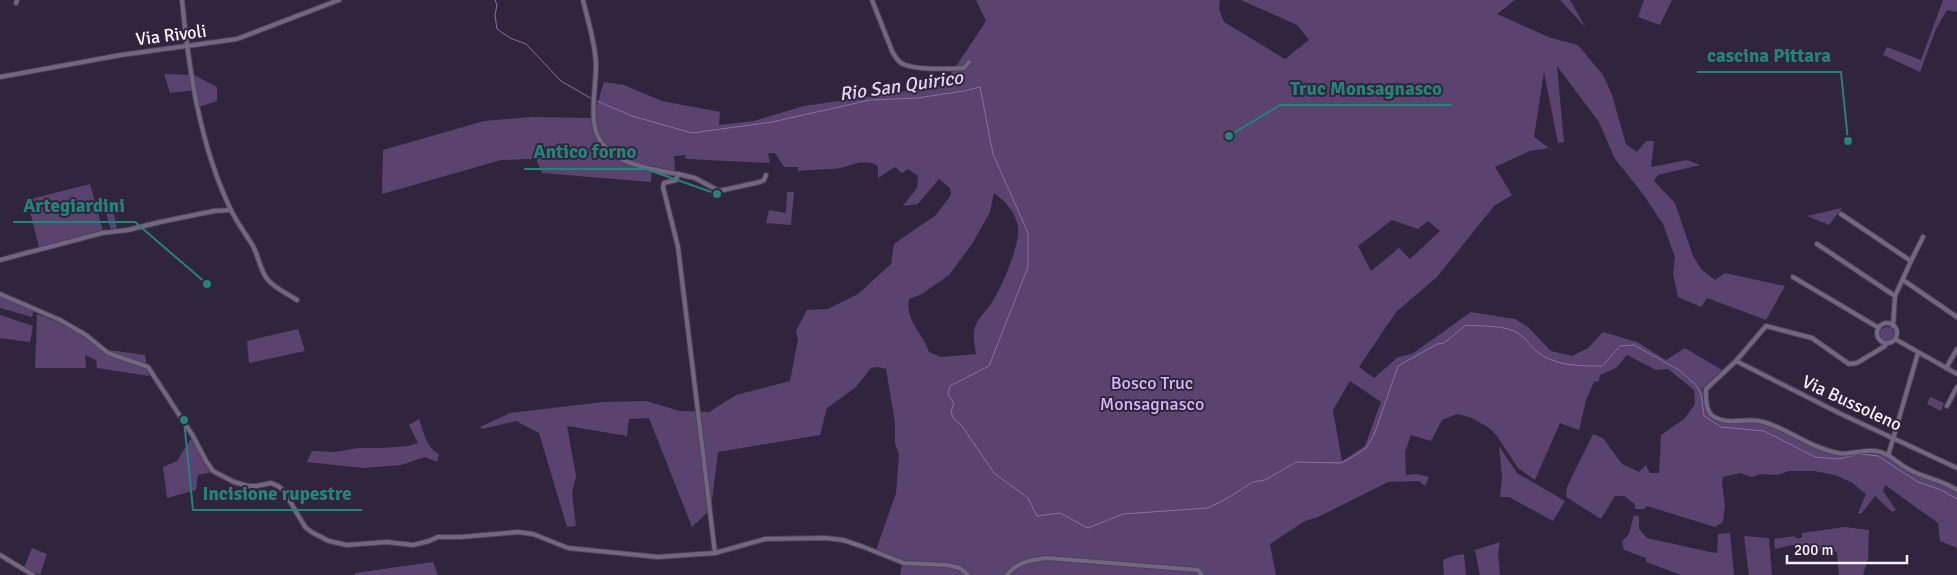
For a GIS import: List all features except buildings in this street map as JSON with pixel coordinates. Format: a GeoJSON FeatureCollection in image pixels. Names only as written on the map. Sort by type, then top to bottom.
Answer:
{"type":"FeatureCollection","features":[{"type":"Feature","properties":{"kind":"street"},"geometry":{"type":"LineString","coordinates":[[182,0],[187,46],[198,107],[210,154],[231,210],[255,250],[267,279],[297,300]]}},
{"type":"Feature","properties":{"kind":"street","name":"Via Rivoli"},"geometry":{"type":"LineString","coordinates":[[0,77],[121,55],[216,43],[245,36],[339,0]]}},
{"type":"Feature","properties":{"kind":"street"},"geometry":{"type":"LineString","coordinates":[[584,0],[595,56],[593,118],[596,133],[604,145],[625,161],[639,166],[695,178],[718,191],[760,182],[764,180],[766,175]]}},
{"type":"Feature","properties":{"kind":"street"},"geometry":{"type":"LineString","coordinates":[[872,0],[895,58],[902,64],[935,70],[964,68],[969,62]]}},
{"type":"Feature","properties":{"kind":"street"},"geometry":{"type":"LineString","coordinates":[[678,174],[676,180],[664,183],[663,187],[678,248],[714,553]]}},
{"type":"Feature","properties":{"kind":"street"},"geometry":{"type":"LineString","coordinates":[[0,260],[102,233],[128,230],[214,211],[231,210]]}},
{"type":"Feature","properties":{"kind":"street"},"geometry":{"type":"LineString","coordinates":[[1841,214],[1910,261]]}},
{"type":"Feature","properties":{"kind":"street"},"geometry":{"type":"LineString","coordinates":[[1895,339],[1896,331],[1893,326],[1895,296],[1923,237]]}},
{"type":"Feature","properties":{"kind":"street"},"geometry":{"type":"LineString","coordinates":[[1817,244],[1895,296]]}},
{"type":"Feature","properties":{"kind":"street"},"geometry":{"type":"LineString","coordinates":[[1793,277],[1879,328]]}},
{"type":"Feature","properties":{"kind":"street"},"geometry":{"type":"LineString","coordinates":[[1903,280],[1957,317]]}},
{"type":"Feature","properties":{"kind":"street"},"geometry":{"type":"LineString","coordinates":[[0,294],[60,320],[86,335],[108,353],[148,367],[193,436],[213,471],[234,482],[248,486],[271,483],[278,486],[284,491],[305,527],[313,534],[347,546],[377,542],[413,544],[438,537],[518,532],[533,534],[568,548],[658,557],[714,553],[765,539],[825,538],[843,540],[904,563],[947,565],[960,568],[968,575]]}},
{"type":"Feature","properties":{"kind":"street"},"geometry":{"type":"LineString","coordinates":[[1886,343],[1878,338],[1879,328],[1884,324],[1893,326]]}},
{"type":"Feature","properties":{"kind":"street"},"geometry":{"type":"LineString","coordinates":[[1895,339],[1886,343],[1885,346],[1858,364],[1849,364],[1812,338],[1766,326],[1736,362],[1706,389],[1706,405],[1709,412],[1719,419],[1738,422],[1752,420],[1764,422],[1800,439],[1837,453],[1874,451],[1888,456],[1908,470],[1957,490]]}},
{"type":"Feature","properties":{"kind":"street"},"geometry":{"type":"LineString","coordinates":[[1895,339],[1957,374]]}},
{"type":"Feature","properties":{"kind":"street"},"geometry":{"type":"LineString","coordinates":[[1946,368],[1957,349]]}},
{"type":"Feature","properties":{"kind":"street"},"geometry":{"type":"LineString","coordinates":[[1888,456],[1918,353]]}},
{"type":"Feature","properties":{"kind":"street","name":"Via Bussoleno"},"geometry":{"type":"LineString","coordinates":[[1736,362],[1957,468]]}},
{"type":"Feature","properties":{"kind":"street"},"geometry":{"type":"LineString","coordinates":[[1947,406],[1957,388]]}},
{"type":"Feature","properties":{"kind":"street"},"geometry":{"type":"LineString","coordinates":[[0,555],[33,575]]}},
{"type":"Feature","properties":{"kind":"street"},"geometry":{"type":"LineString","coordinates":[[1008,575],[1014,566],[1032,560],[1047,558],[1198,570],[1202,575]]}},
{"type":"Feature","properties":{"kind":"green space","name":"Bosco Truc Monsagnasco"},"geometry":{"type":"Polygon","coordinates":[[[976,0],[1220,0],[1219,9],[1224,22],[1285,59],[1309,40],[1297,25],[1241,0],[1515,0],[1497,14],[1551,38],[1578,45],[1603,75],[1612,95],[1626,144],[1637,152],[1646,141],[1654,141],[1651,167],[1687,160],[1700,165],[1658,175],[1654,181],[1675,203],[1693,256],[1702,270],[1715,280],[1725,273],[1785,286],[1766,320],[1707,298],[1701,307],[1678,297],[1673,274],[1675,257],[1663,224],[1643,194],[1615,159],[1599,122],[1557,66],[1564,142],[1558,143],[1544,72],[1534,137],[1549,148],[1530,151],[1495,167],[1512,195],[1494,206],[1437,277],[1396,312],[1359,367],[1374,378],[1398,357],[1412,354],[1471,312],[1515,319],[1528,327],[1551,351],[1572,356],[1588,348],[1603,332],[1637,342],[1666,360],[1685,348],[1722,370],[1702,389],[1707,413],[1726,420],[1737,421],[1751,417],[1768,420],[1811,441],[1843,453],[1874,450],[1909,469],[1957,488],[1957,548],[1940,541],[1938,523],[1885,485],[1883,491],[1896,510],[1892,512],[1875,496],[1861,514],[1858,513],[1866,494],[1851,482],[1835,475],[1814,471],[1789,471],[1777,475],[1760,474],[1752,477],[1740,473],[1723,477],[1725,505],[1723,522],[1715,527],[1647,506],[1644,509],[1635,509],[1635,504],[1624,496],[1615,496],[1601,519],[1566,497],[1567,487],[1593,434],[1603,438],[1622,464],[1639,472],[1646,465],[1650,473],[1659,473],[1661,435],[1684,419],[1695,404],[1694,390],[1668,369],[1656,370],[1627,355],[1616,368],[1600,375],[1599,381],[1594,382],[1586,400],[1579,430],[1560,423],[1535,480],[1518,468],[1497,436],[1489,428],[1472,418],[1457,414],[1442,420],[1431,441],[1411,435],[1405,452],[1406,475],[1416,474],[1429,477],[1425,486],[1419,481],[1388,482],[1318,517],[1305,521],[1270,544],[1276,575],[900,575],[902,565],[875,553],[896,493],[899,455],[895,443],[895,423],[886,369],[878,367],[871,368],[856,387],[827,408],[820,435],[718,452],[711,509],[692,527],[649,418],[629,419],[627,436],[567,426],[576,476],[572,493],[576,526],[567,527],[539,433],[516,421],[482,429],[480,427],[510,413],[603,402],[646,401],[680,411],[709,412],[736,395],[790,381],[798,339],[796,331],[807,310],[828,309],[858,294],[891,264],[894,244],[936,215],[951,195],[950,188],[939,179],[918,204],[903,206],[917,188],[918,176],[908,169],[902,173],[895,167],[878,178],[878,166],[867,162],[837,168],[798,171],[798,167],[784,167],[775,153],[768,153],[770,163],[686,159],[685,155],[674,156],[675,171],[652,166],[651,182],[542,173],[536,159],[501,160],[382,194],[383,150],[484,121],[532,117],[593,118],[604,82],[624,85],[662,101],[720,112],[719,125],[754,121],[804,106],[943,86],[986,21],[976,0]],[[994,193],[990,212],[972,244],[949,275],[922,294],[909,299],[908,307],[912,321],[929,352],[941,357],[976,354],[975,327],[994,299],[1009,267],[1018,234],[1017,221],[1006,203],[994,193]],[[1392,220],[1358,246],[1371,271],[1399,248],[1410,259],[1440,231],[1428,221],[1418,229],[1392,220]],[[1350,381],[1333,410],[1342,461],[1365,446],[1381,402],[1350,381]]]}},
{"type":"Feature","properties":{"kind":"green space"},"geometry":{"type":"Polygon","coordinates":[[[1560,0],[1570,0],[1586,28],[1560,0]]]}},
{"type":"Feature","properties":{"kind":"green space"},"geometry":{"type":"Polygon","coordinates":[[[1644,0],[1672,0],[1660,25],[1638,17],[1644,0]]]}},
{"type":"Feature","properties":{"kind":"green space"},"geometry":{"type":"Polygon","coordinates":[[[1943,0],[1957,0],[1957,12],[1947,10],[1936,29],[1920,72],[1883,55],[1887,47],[1921,60],[1943,0]]]}},
{"type":"Feature","properties":{"kind":"green space"},"geometry":{"type":"Polygon","coordinates":[[[164,74],[194,75],[217,87],[217,101],[199,107],[196,90],[170,93],[164,74]]]}},
{"type":"Feature","properties":{"kind":"green space"},"geometry":{"type":"Polygon","coordinates":[[[90,184],[103,231],[39,247],[27,200],[90,184]]]}},
{"type":"Feature","properties":{"kind":"green space"},"geometry":{"type":"Polygon","coordinates":[[[787,192],[794,192],[791,225],[766,223],[769,210],[786,213],[787,192]]]}},
{"type":"Feature","properties":{"kind":"green space"},"geometry":{"type":"Polygon","coordinates":[[[1842,208],[1829,225],[1807,216],[1842,208]]]}},
{"type":"Feature","properties":{"kind":"green space"},"geometry":{"type":"Polygon","coordinates":[[[113,211],[117,230],[111,231],[106,213],[113,211]]]}},
{"type":"Feature","properties":{"kind":"green space"},"geometry":{"type":"Polygon","coordinates":[[[0,297],[34,310],[32,317],[0,308],[0,297]]]}},
{"type":"Feature","properties":{"kind":"green space"},"geometry":{"type":"Polygon","coordinates":[[[37,314],[70,327],[109,350],[145,355],[149,376],[97,368],[96,360],[85,355],[86,368],[35,368],[37,314]]]}},
{"type":"Feature","properties":{"kind":"green space"},"geometry":{"type":"Polygon","coordinates":[[[0,315],[33,326],[30,342],[0,338],[0,315]]]}},
{"type":"Feature","properties":{"kind":"green space"},"geometry":{"type":"Polygon","coordinates":[[[1884,327],[1890,327],[1894,334],[1890,341],[1884,341],[1880,337],[1880,331],[1884,327]]]}},
{"type":"Feature","properties":{"kind":"green space"},"geometry":{"type":"Polygon","coordinates":[[[298,329],[305,351],[249,363],[247,341],[298,329]]]}},
{"type":"Feature","properties":{"kind":"green space"},"geometry":{"type":"Polygon","coordinates":[[[1930,397],[1944,403],[1941,411],[1927,404],[1930,397]]]}},
{"type":"Feature","properties":{"kind":"green space"},"geometry":{"type":"Polygon","coordinates":[[[419,419],[428,444],[439,454],[437,462],[425,457],[401,465],[364,468],[307,462],[312,451],[335,452],[358,448],[408,446],[418,443],[409,425],[419,419]]]}},
{"type":"Feature","properties":{"kind":"green space"},"geometry":{"type":"Polygon","coordinates":[[[192,437],[206,466],[212,472],[198,475],[196,490],[167,498],[163,467],[177,461],[192,437]]]}},
{"type":"Feature","properties":{"kind":"green space"},"geometry":{"type":"Polygon","coordinates":[[[1499,446],[1517,473],[1565,501],[1553,521],[1509,497],[1500,497],[1502,477],[1499,446]]]}},
{"type":"Feature","properties":{"kind":"green space"},"geometry":{"type":"Polygon","coordinates":[[[1634,515],[1639,517],[1639,529],[1647,538],[1710,552],[1717,553],[1718,534],[1730,533],[1734,575],[1681,575],[1646,562],[1646,558],[1624,550],[1622,541],[1629,534],[1634,515]]]}},
{"type":"Feature","properties":{"kind":"green space"},"geometry":{"type":"Polygon","coordinates":[[[1845,527],[1869,530],[1868,559],[1863,575],[1839,575],[1837,552],[1802,549],[1792,545],[1775,549],[1774,539],[1794,536],[1798,539],[1802,537],[1802,533],[1845,527]]]}},
{"type":"Feature","properties":{"kind":"green space"},"geometry":{"type":"Polygon","coordinates":[[[1744,536],[1769,538],[1772,575],[1749,575],[1744,536]]]}},
{"type":"Feature","properties":{"kind":"green space"},"geometry":{"type":"Polygon","coordinates":[[[1500,542],[1498,553],[1500,575],[1480,575],[1475,550],[1500,542]]]}},
{"type":"Feature","properties":{"kind":"green space"},"geometry":{"type":"Polygon","coordinates":[[[32,548],[47,554],[40,575],[24,568],[32,548]]]}},
{"type":"Feature","properties":{"kind":"green space"},"geometry":{"type":"Polygon","coordinates":[[[1464,554],[1466,575],[1444,575],[1443,560],[1464,554]]]}},
{"type":"Feature","properties":{"kind":"green space"},"geometry":{"type":"Polygon","coordinates":[[[433,562],[438,575],[355,575],[355,573],[433,562]]]}},
{"type":"Feature","properties":{"kind":"waterway","name":"Rio San Quirico"},"geometry":{"type":"LineString","coordinates":[[495,0],[497,5],[495,15],[497,29],[510,38],[526,44],[561,81],[592,99]]}},
{"type":"Feature","properties":{"kind":"waterway","name":"Rio San Quirico"},"geometry":{"type":"LineString","coordinates":[[597,101],[632,116],[692,133],[772,122],[870,100],[917,98],[980,87],[993,154],[1028,233],[1028,267],[989,366],[950,386],[948,394],[954,404],[951,411],[953,418],[962,426],[994,473],[1028,498],[1037,516],[1060,513],[1088,528],[1123,514],[1208,508],[1253,482],[1265,480],[1296,462],[1341,463],[1366,448],[1374,435],[1398,366],[1437,344],[1444,343],[1466,325],[1500,327],[1513,331],[1542,355],[1558,362],[1575,365],[1602,366],[1620,346],[1634,345],[1679,370],[1696,385],[1701,394],[1704,416],[1721,427],[1764,431],[1815,457],[1838,459],[1860,454],[1878,456],[1918,482],[1941,490],[1957,499]]}},
{"type":"Feature","properties":{"kind":"place","name":"Truc Monsagnasco"},"geometry":{"type":"Point","coordinates":[1229,136]}},
{"type":"Feature","properties":{"kind":"place","name":"cascina Pittara"},"geometry":{"type":"Point","coordinates":[1848,141]}},
{"type":"Feature","properties":{"kind":"place","name":"Antico forno"},"geometry":{"type":"Point","coordinates":[717,194]}},
{"type":"Feature","properties":{"kind":"place","name":"Artegiardini"},"geometry":{"type":"Point","coordinates":[207,284]}},
{"type":"Feature","properties":{"kind":"place","name":"Incisione rupestre"},"geometry":{"type":"Point","coordinates":[184,420]}}]}
